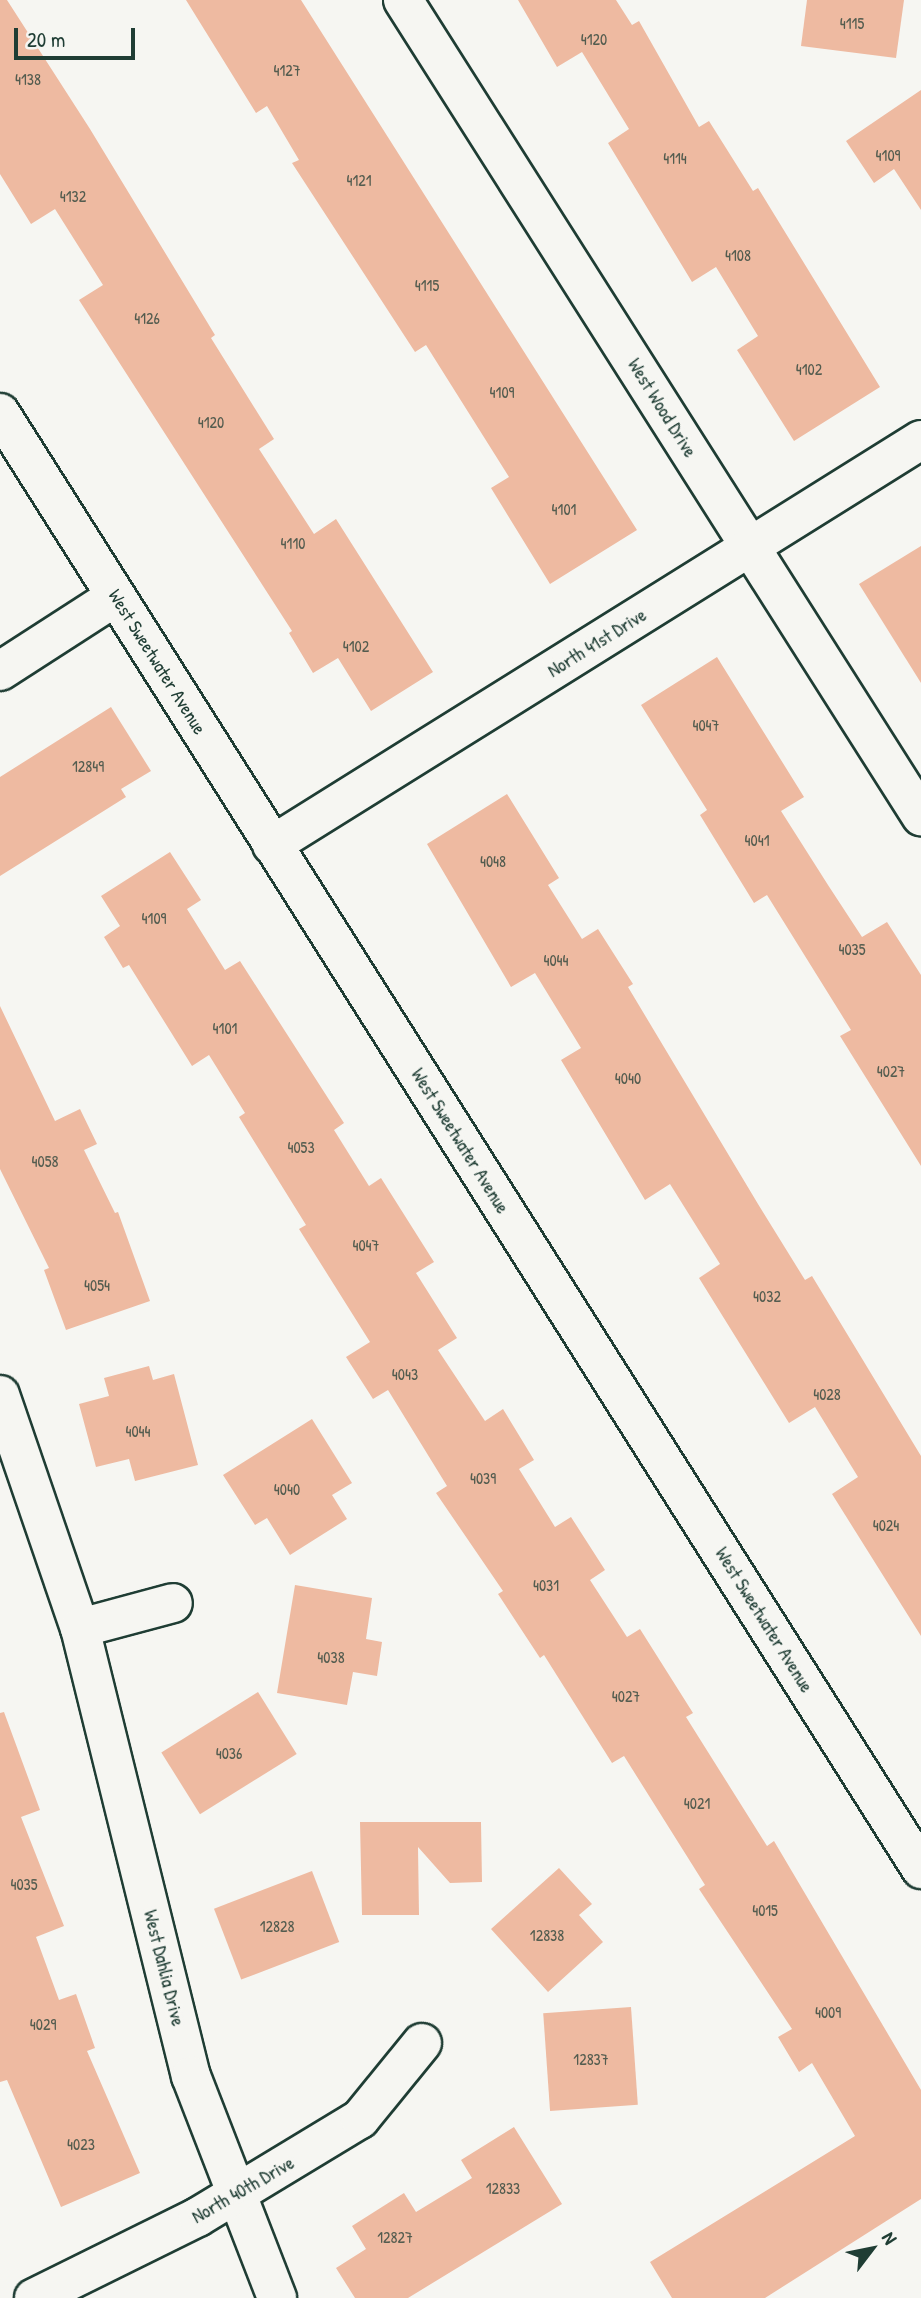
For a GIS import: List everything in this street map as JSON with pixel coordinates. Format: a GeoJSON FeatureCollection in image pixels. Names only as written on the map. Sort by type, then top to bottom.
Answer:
{"type":"FeatureCollection","features":[{"type":"Feature","properties":{"kind":"street","name":"West Wood Drive"},"geometry":{"type":"LineString","coordinates":[[403,0],[921,816]]}},
{"type":"Feature","properties":{"kind":"street","name":"West Sweetwater Avenue"},"geometry":{"type":"LineString","coordinates":[[0,413],[921,1869]]}},
{"type":"Feature","properties":{"kind":"street","name":"North 41st Drive"},"geometry":{"type":"LineString","coordinates":[[272,845],[921,440]]}},
{"type":"Feature","properties":{"kind":"street"},"geometry":{"type":"LineString","coordinates":[[0,671],[116,597]]}},
{"type":"Feature","properties":{"kind":"street","name":"West Dahlia Drive"},"geometry":{"type":"LineString","coordinates":[[0,1395],[80,1628],[191,2076],[234,2197],[277,2298]]}},
{"type":"Feature","properties":{"kind":"street"},"geometry":{"type":"LineString","coordinates":[[80,1628],[173,1604]]}},
{"type":"Feature","properties":{"kind":"street","name":"North 40th Drive"},"geometry":{"type":"LineString","coordinates":[[34,2298],[234,2197],[360,2119],[422,2043]]}},
{"type":"Feature","properties":{"kind":"building"},"geometry":{"type":"Polygon","coordinates":[[[0,0],[7,0],[90,129],[215,335],[211,338],[274,439],[259,449],[314,534],[336,519],[433,672],[371,711],[338,658],[313,673],[289,633],[292,631],[79,300],[103,285],[55,209],[31,224],[0,174],[0,0]]]}},
{"type":"Feature","properties":{"kind":"building"},"geometry":{"type":"Polygon","coordinates":[[[186,0],[301,0],[637,530],[550,584],[491,488],[509,477],[426,345],[415,352],[292,163],[299,160],[267,106],[256,113],[186,0]]]}},
{"type":"Feature","properties":{"kind":"building"},"geometry":{"type":"Polygon","coordinates":[[[518,0],[616,0],[632,25],[639,21],[699,127],[709,121],[753,191],[758,188],[880,387],[794,441],[737,350],[758,336],[716,267],[692,282],[608,143],[629,129],[582,52],[557,67],[518,0]]]}},
{"type":"Feature","properties":{"kind":"building"},"geometry":{"type":"Polygon","coordinates":[[[807,0],[904,0],[896,58],[801,46],[807,0]]]}},
{"type":"Feature","properties":{"kind":"building"},"geometry":{"type":"Polygon","coordinates":[[[921,90],[921,210],[894,169],[874,183],[846,141],[921,90]]]}},
{"type":"Feature","properties":{"kind":"building"},"geometry":{"type":"Polygon","coordinates":[[[921,546],[921,683],[859,584],[921,546]]]}},
{"type":"Feature","properties":{"kind":"building"},"geometry":{"type":"Polygon","coordinates":[[[717,657],[804,797],[781,811],[828,885],[862,937],[887,922],[921,975],[921,1166],[840,1036],[851,1030],[767,895],[754,903],[700,815],[707,810],[641,705],[717,657]]]}},
{"type":"Feature","properties":{"kind":"building"},"geometry":{"type":"Polygon","coordinates":[[[111,707],[151,771],[121,789],[126,797],[0,876],[0,777],[111,707]]]}},
{"type":"Feature","properties":{"kind":"building"},"geometry":{"type":"Polygon","coordinates":[[[507,794],[559,878],[548,885],[582,939],[598,929],[633,984],[628,987],[758,1204],[805,1280],[812,1276],[921,1456],[921,1636],[832,1494],[858,1477],[815,1407],[789,1423],[699,1278],[720,1264],[670,1184],[645,1200],[561,1060],[581,1048],[535,973],[511,987],[427,844],[507,794]]]}},
{"type":"Feature","properties":{"kind":"building"},"geometry":{"type":"Polygon","coordinates":[[[170,852],[201,900],[187,909],[225,970],[240,961],[344,1123],[334,1130],[369,1186],[381,1178],[434,1262],[416,1273],[457,1338],[438,1350],[485,1421],[503,1409],[534,1460],[519,1469],[555,1527],[571,1517],[605,1570],[590,1580],[627,1637],[640,1629],[693,1713],[686,1717],[767,1846],[774,1841],[921,2090],[921,2199],[765,2298],[672,2298],[650,2262],[855,2136],[812,2063],[799,2072],[778,2037],[792,2029],[699,1889],[705,1885],[624,1756],[612,1763],[544,1655],[540,1658],[498,1594],[503,1591],[436,1493],[447,1486],[388,1390],[373,1399],[346,1357],[370,1342],[299,1229],[306,1225],[239,1117],[245,1113],[209,1055],[192,1066],[129,965],[123,968],[104,937],[120,926],[101,896],[170,852]]]}},
{"type":"Feature","properties":{"kind":"building"},"geometry":{"type":"Polygon","coordinates":[[[0,1006],[55,1121],[80,1109],[97,1144],[84,1150],[115,1213],[118,1212],[150,1301],[66,1330],[44,1270],[49,1268],[0,1169],[0,1006]]]}},
{"type":"Feature","properties":{"kind":"building"},"geometry":{"type":"Polygon","coordinates":[[[149,1366],[153,1380],[174,1374],[198,1465],[135,1481],[129,1459],[96,1467],[79,1404],[109,1396],[104,1378],[149,1366]]]}},
{"type":"Feature","properties":{"kind":"building"},"geometry":{"type":"Polygon","coordinates":[[[312,1419],[352,1483],[332,1495],[347,1519],[290,1555],[267,1518],[255,1525],[223,1475],[312,1419]]]}},
{"type":"Feature","properties":{"kind":"building"},"geometry":{"type":"Polygon","coordinates":[[[295,1585],[372,1598],[366,1639],[382,1642],[377,1676],[353,1672],[347,1705],[277,1693],[295,1585]]]}},
{"type":"Feature","properties":{"kind":"building"},"geometry":{"type":"Polygon","coordinates":[[[258,1692],[297,1754],[200,1814],[161,1752],[258,1692]]]}},
{"type":"Feature","properties":{"kind":"building"},"geometry":{"type":"Polygon","coordinates":[[[4,1712],[40,1810],[21,1817],[64,1926],[36,1937],[59,2000],[76,1994],[95,2048],[87,2051],[140,2173],[61,2207],[7,2080],[0,2082],[0,1713],[4,1712]]]}},
{"type":"Feature","properties":{"kind":"building"},"geometry":{"type":"Polygon","coordinates":[[[360,1822],[481,1822],[482,1882],[450,1883],[418,1847],[419,1915],[362,1915],[360,1822]]]}},
{"type":"Feature","properties":{"kind":"building"},"geometry":{"type":"Polygon","coordinates":[[[559,1868],[592,1904],[579,1915],[603,1942],[548,1992],[491,1929],[559,1868]]]}},
{"type":"Feature","properties":{"kind":"building"},"geometry":{"type":"Polygon","coordinates":[[[312,1871],[339,1942],[241,1980],[214,1909],[312,1871]]]}},
{"type":"Feature","properties":{"kind":"building"},"geometry":{"type":"Polygon","coordinates":[[[631,2007],[638,2105],[550,2111],[543,2013],[631,2007]]]}},
{"type":"Feature","properties":{"kind":"building"},"geometry":{"type":"Polygon","coordinates":[[[514,2127],[562,2204],[408,2298],[355,2298],[336,2268],[366,2249],[352,2226],[404,2193],[416,2212],[472,2178],[461,2160],[514,2127]]]}}]}
